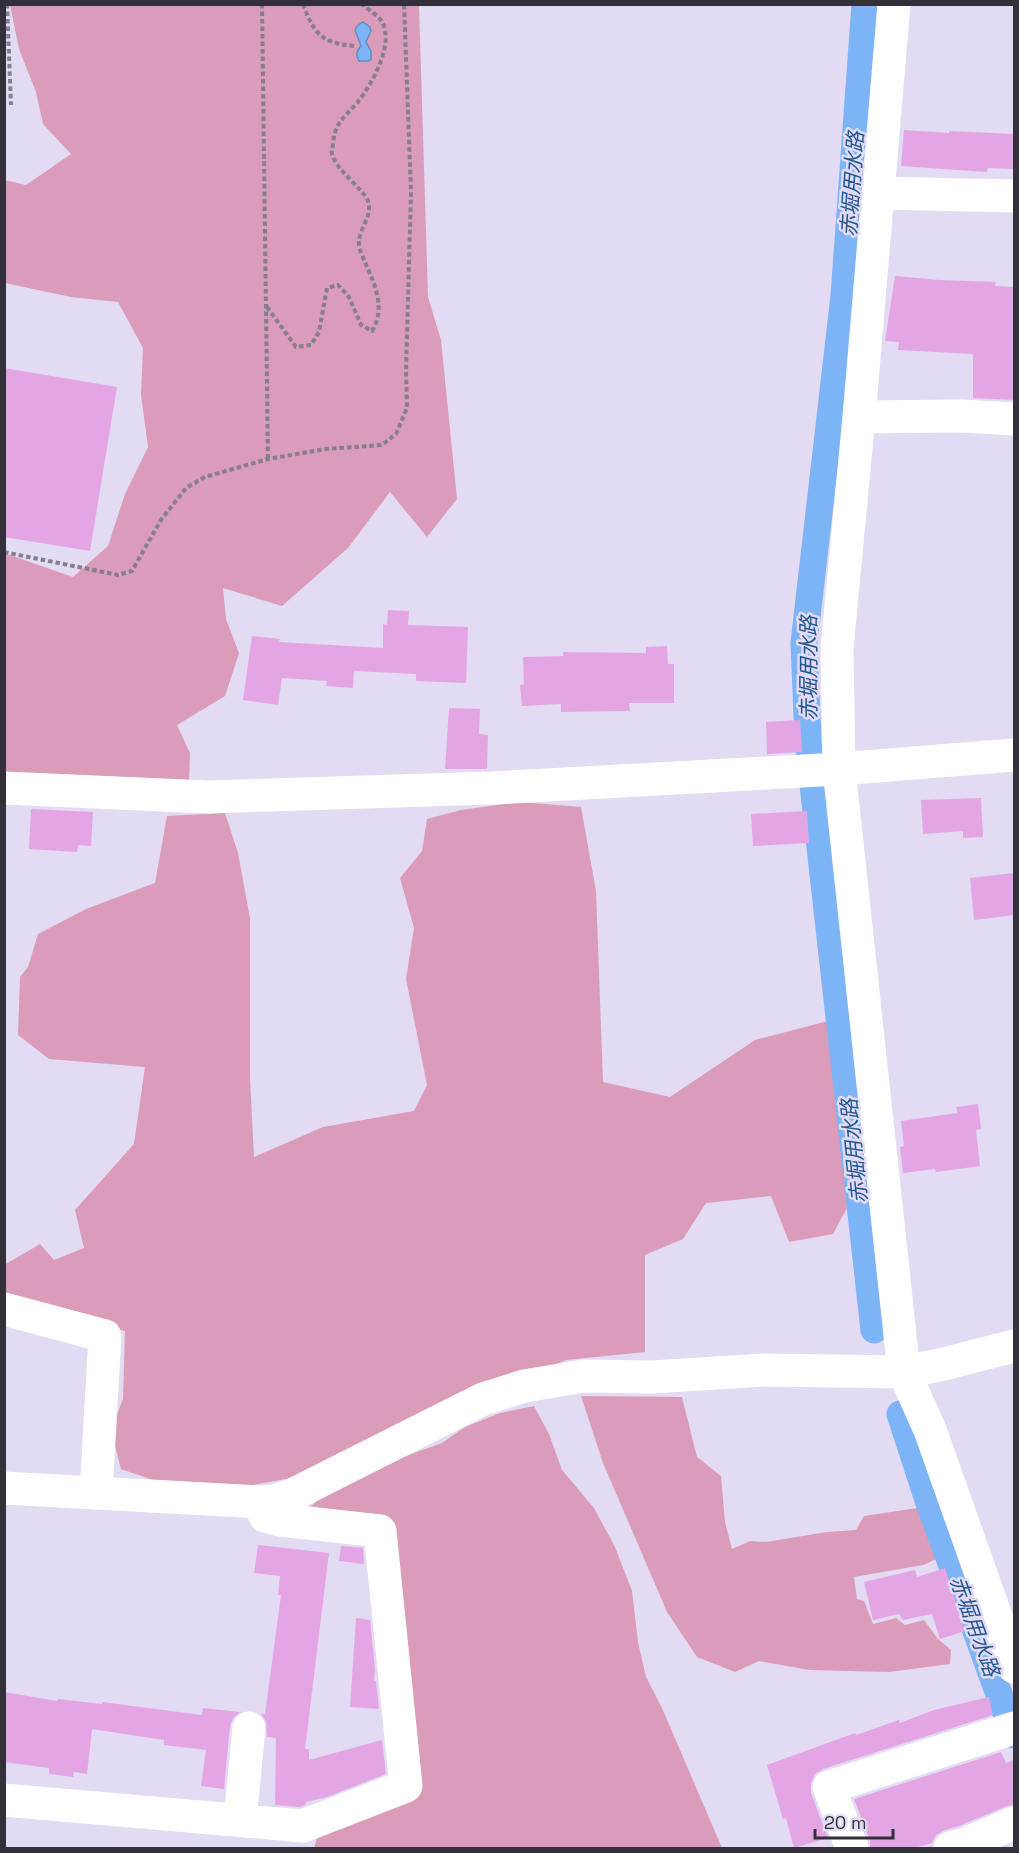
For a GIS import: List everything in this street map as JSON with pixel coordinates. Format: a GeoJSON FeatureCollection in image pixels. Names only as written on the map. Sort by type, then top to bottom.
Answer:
{"type":"FeatureCollection","features":[{"type":"Feature","properties":{"kind":"street"},"geometry":{"type":"LineString","coordinates":[[894,4],[837,648],[839,769],[904,1372],[930,1430],[1014,1667]]}},
{"type":"Feature","properties":{"kind":"street"},"geometry":{"type":"LineString","coordinates":[[878,193],[1014,196]]}},
{"type":"Feature","properties":{"kind":"street"},"geometry":{"type":"LineString","coordinates":[[859,417],[962,416],[1014,419]]}},
{"type":"Feature","properties":{"kind":"street"},"geometry":{"type":"LineString","coordinates":[[4,788],[208,797],[492,788],[839,769],[1014,755]]}},
{"type":"Feature","properties":{"kind":"street"},"geometry":{"type":"LineString","coordinates":[[4,1310],[105,1336],[96,1492]]}},
{"type":"Feature","properties":{"kind":"street"},"geometry":{"type":"LineString","coordinates":[[4,1488],[274,1501],[292,1495],[483,1400],[524,1386],[584,1376],[651,1377],[764,1370],[904,1372],[1014,1346]]}},
{"type":"Feature","properties":{"kind":"street"},"geometry":{"type":"LineString","coordinates":[[4,1800],[303,1826],[406,1786],[380,1531],[280,1520],[265,1516],[259,1502]]}},
{"type":"Feature","properties":{"kind":"street"},"geometry":{"type":"LineString","coordinates":[[240,1820],[249,1728]]}},
{"type":"Feature","properties":{"kind":"street"},"geometry":{"type":"LineString","coordinates":[[852,1848],[829,1788],[1014,1728]]}},
{"type":"Feature","properties":{"kind":"street"},"geometry":{"type":"LineString","coordinates":[[950,1848],[1014,1823]]}},
{"type":"Feature","properties":{"kind":"path"},"geometry":{"type":"LineString","coordinates":[[7,4],[10,105]]}},
{"type":"Feature","properties":{"kind":"path"},"geometry":{"type":"LineString","coordinates":[[261,4],[268,459]]}},
{"type":"Feature","properties":{"kind":"path"},"geometry":{"type":"LineString","coordinates":[[303,4],[310,23],[321,37],[335,44],[354,46]]}},
{"type":"Feature","properties":{"kind":"path"},"geometry":{"type":"LineString","coordinates":[[267,307],[296,346],[311,345],[318,332],[327,288],[338,285],[349,297],[361,325],[372,331],[377,322],[380,305],[359,246],[361,230],[370,216],[368,199],[349,180],[332,154],[333,135],[339,122],[358,102],[376,73],[385,47],[385,31],[380,19],[362,4]]}},
{"type":"Feature","properties":{"kind":"path"},"geometry":{"type":"LineString","coordinates":[[4,552],[118,575],[132,571],[161,520],[186,488],[205,477],[268,459],[326,449],[382,445],[396,434],[407,408],[411,192],[404,4]]}},
{"type":"Feature","properties":{"kind":"shaded area"},"geometry":{"type":"Polygon","coordinates":[[[10,5],[419,5],[428,297],[441,340],[457,499],[427,537],[390,492],[348,548],[282,606],[223,588],[226,619],[239,653],[225,696],[177,725],[190,753],[189,780],[5,778],[4,553],[73,577],[108,546],[125,494],[148,447],[141,395],[143,348],[118,302],[71,297],[5,283],[5,180],[26,185],[71,154],[43,124],[36,92],[19,49],[10,5]]]}},
{"type":"Feature","properties":{"kind":"shaded area"},"geometry":{"type":"Polygon","coordinates":[[[520,802],[581,807],[596,891],[603,1082],[670,1097],[755,1040],[828,1021],[847,1208],[833,1234],[789,1242],[771,1196],[706,1203],[683,1239],[645,1255],[645,1352],[566,1360],[297,1477],[242,1487],[153,1480],[121,1469],[111,1430],[123,1399],[125,1331],[65,1317],[5,1296],[4,1265],[40,1244],[54,1260],[84,1248],[75,1210],[134,1144],[145,1067],[49,1059],[18,1035],[20,977],[28,967],[38,934],[86,909],[155,883],[167,816],[225,813],[238,853],[250,918],[250,1078],[254,1157],[323,1127],[414,1111],[427,1085],[406,979],[414,928],[400,878],[422,851],[427,819],[461,810],[520,802]]]}},
{"type":"Feature","properties":{"kind":"shaded area"},"geometry":{"type":"Polygon","coordinates":[[[581,1396],[682,1397],[697,1457],[721,1476],[725,1522],[732,1549],[750,1541],[766,1542],[827,1532],[856,1530],[864,1516],[924,1507],[941,1557],[923,1565],[854,1577],[857,1599],[864,1601],[873,1624],[896,1618],[905,1625],[924,1620],[938,1639],[951,1650],[950,1664],[889,1672],[809,1670],[759,1661],[735,1672],[697,1657],[667,1612],[603,1463],[581,1396]]]}},
{"type":"Feature","properties":{"kind":"shaded area"},"geometry":{"type":"Polygon","coordinates":[[[534,1406],[549,1434],[562,1470],[594,1508],[615,1547],[632,1591],[638,1642],[646,1677],[662,1708],[722,1848],[314,1848],[318,1835],[411,1789],[391,1530],[310,1507],[335,1486],[381,1465],[442,1443],[465,1427],[500,1413],[534,1406]]]}},
{"type":"Feature","properties":{"kind":"water"},"geometry":{"type":"Polygon","coordinates":[[[363,22],[370,27],[371,31],[366,42],[371,51],[371,59],[368,61],[359,61],[357,56],[361,46],[355,30],[363,22]]]}},
{"type":"Feature","properties":{"kind":"building"},"geometry":{"type":"Polygon","coordinates":[[[904,130],[1014,134],[1014,169],[988,168],[987,172],[901,166],[904,130]]]}},
{"type":"Feature","properties":{"kind":"building"},"geometry":{"type":"Polygon","coordinates":[[[895,276],[996,282],[995,286],[1014,287],[1014,400],[973,398],[973,354],[898,350],[899,342],[885,341],[895,276]]]}},
{"type":"Feature","properties":{"kind":"building"},"geometry":{"type":"Polygon","coordinates":[[[4,368],[117,387],[90,551],[4,537],[4,368]]]}},
{"type":"Feature","properties":{"kind":"building"},"geometry":{"type":"Polygon","coordinates":[[[388,610],[409,611],[408,625],[468,627],[466,683],[416,681],[416,674],[354,671],[353,688],[326,686],[327,681],[282,678],[278,705],[243,700],[252,636],[280,639],[279,642],[383,648],[383,624],[387,625],[388,610]]]}},
{"type":"Feature","properties":{"kind":"building"},"geometry":{"type":"Polygon","coordinates":[[[667,646],[668,664],[674,664],[674,703],[629,703],[630,711],[561,712],[561,704],[522,706],[520,685],[524,684],[523,657],[563,656],[563,652],[646,653],[646,647],[667,646]]]}},
{"type":"Feature","properties":{"kind":"building"},"geometry":{"type":"Polygon","coordinates":[[[449,708],[480,709],[479,734],[488,735],[487,769],[445,769],[449,708]]]}},
{"type":"Feature","properties":{"kind":"building"},"geometry":{"type":"Polygon","coordinates":[[[800,720],[802,752],[767,754],[766,722],[800,720]]]}},
{"type":"Feature","properties":{"kind":"building"},"geometry":{"type":"Polygon","coordinates":[[[981,798],[983,837],[963,838],[963,831],[923,834],[921,800],[981,798]]]}},
{"type":"Feature","properties":{"kind":"building"},"geometry":{"type":"Polygon","coordinates":[[[31,809],[93,812],[91,846],[78,845],[77,852],[29,849],[31,809]]]}},
{"type":"Feature","properties":{"kind":"building"},"geometry":{"type":"Polygon","coordinates":[[[807,811],[809,843],[753,846],[751,814],[807,811]]]}},
{"type":"Feature","properties":{"kind":"building"},"geometry":{"type":"Polygon","coordinates":[[[1014,873],[1014,915],[974,920],[970,878],[1014,873]]]}},
{"type":"Feature","properties":{"kind":"building"},"geometry":{"type":"Polygon","coordinates":[[[978,1104],[981,1129],[976,1130],[980,1166],[936,1172],[935,1169],[903,1173],[900,1147],[904,1146],[901,1121],[957,1113],[956,1107],[978,1104]]]}},
{"type":"Feature","properties":{"kind":"building"},"geometry":{"type":"Polygon","coordinates":[[[258,1545],[329,1553],[305,1749],[309,1749],[309,1760],[382,1740],[386,1774],[327,1797],[306,1802],[300,1807],[275,1805],[276,1738],[267,1737],[266,1721],[261,1714],[265,1714],[281,1595],[278,1595],[280,1576],[254,1573],[258,1545]]]}},
{"type":"Feature","properties":{"kind":"building"},"geometry":{"type":"Polygon","coordinates":[[[341,1546],[363,1548],[364,1564],[339,1561],[341,1546]]]}},
{"type":"Feature","properties":{"kind":"building"},"geometry":{"type":"Polygon","coordinates":[[[945,1568],[965,1631],[940,1639],[932,1614],[903,1620],[899,1614],[873,1620],[864,1582],[915,1570],[917,1577],[945,1568]]]}},
{"type":"Feature","properties":{"kind":"building"},"geometry":{"type":"Polygon","coordinates":[[[356,1618],[370,1620],[374,1681],[376,1681],[379,1709],[350,1707],[356,1618]]]}},
{"type":"Feature","properties":{"kind":"building"},"geometry":{"type":"Polygon","coordinates":[[[4,1692],[57,1701],[58,1699],[102,1704],[102,1702],[202,1715],[203,1708],[240,1712],[233,1718],[230,1726],[224,1789],[201,1786],[206,1750],[164,1745],[164,1740],[92,1729],[87,1774],[74,1772],[73,1777],[49,1774],[49,1768],[4,1762],[4,1692]]]}},
{"type":"Feature","properties":{"kind":"building"},"geometry":{"type":"Polygon","coordinates":[[[989,1697],[993,1715],[823,1769],[815,1774],[811,1783],[811,1793],[828,1838],[794,1848],[767,1765],[855,1733],[856,1735],[899,1720],[900,1723],[934,1710],[989,1697]]]}},
{"type":"Feature","properties":{"kind":"building"},"geometry":{"type":"Polygon","coordinates":[[[1001,1752],[1006,1763],[1014,1760],[1014,1805],[945,1830],[936,1835],[932,1843],[914,1848],[870,1848],[870,1841],[854,1799],[1001,1752]]]}},
{"type":"Feature","properties":{"kind":"waterway","name":"赤堀用水路"},"geometry":{"type":"LineString","coordinates":[[865,4],[844,296],[804,643],[808,740],[874,1330]]}},
{"type":"Feature","properties":{"kind":"waterway","name":"赤堀用水路"},"geometry":{"type":"LineString","coordinates":[[900,1414],[929,1503],[1014,1735]]}}]}
